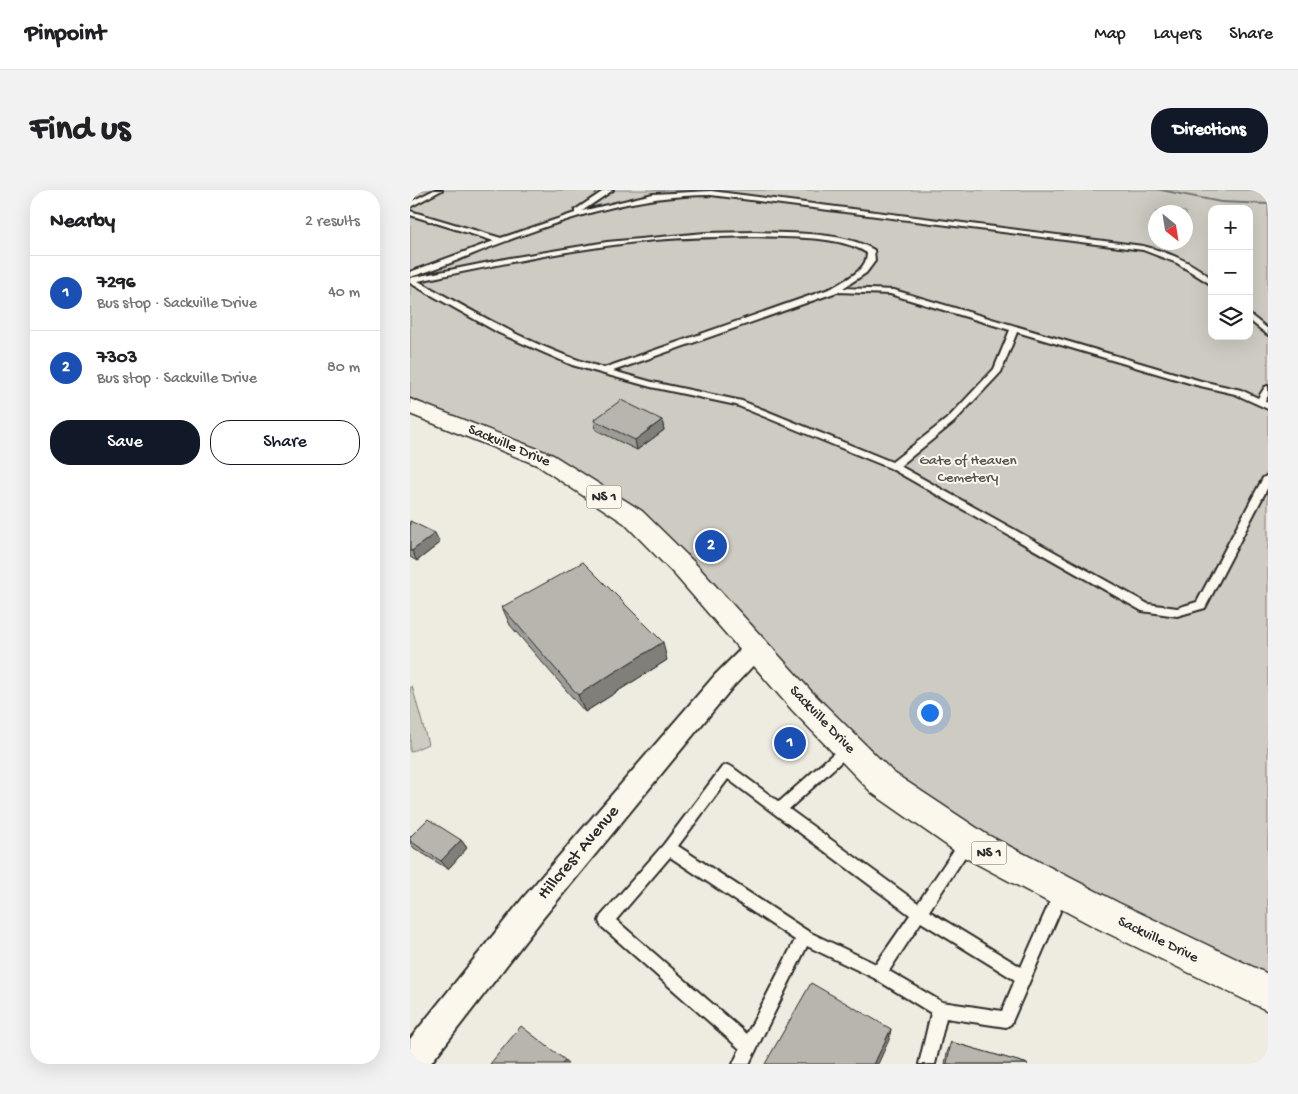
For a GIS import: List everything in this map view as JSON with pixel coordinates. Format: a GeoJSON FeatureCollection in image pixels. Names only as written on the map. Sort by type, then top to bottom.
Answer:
{"type":"FeatureCollection","features":[{"type":"Feature","properties":{"kind":"main road","name":"Sackville Drive"},"geometry":{"type":"LineString","coordinates":[[410,406],[545,460],[634,517],[684,568],[802,700],[883,783],[968,840],[1062,891],[1268,993]]}},
{"type":"Feature","properties":{"kind":"street","name":"Hillcrest Avenue"},"geometry":{"type":"LineString","coordinates":[[410,1064],[533,908],[723,682],[756,648]]}},
{"type":"Feature","properties":{"kind":"lane"},"geometry":{"type":"LineString","coordinates":[[410,206],[439,190]]}},
{"type":"Feature","properties":{"kind":"lane"},"geometry":{"type":"LineString","coordinates":[[567,217],[610,190]]}},
{"type":"Feature","properties":{"kind":"lane"},"geometry":{"type":"LineString","coordinates":[[410,274],[567,217],[655,196],[710,193],[1143,248],[1160,252],[1181,261],[1208,279]]}},
{"type":"Feature","properties":{"kind":"lane"},"geometry":{"type":"LineString","coordinates":[[410,213],[502,241]]}},
{"type":"Feature","properties":{"kind":"lane"},"geometry":{"type":"LineString","coordinates":[[410,280],[622,240],[702,234],[773,234],[852,243],[864,247],[870,252],[871,261],[863,271],[835,290],[605,371]]}},
{"type":"Feature","properties":{"kind":"lane"},"geometry":{"type":"LineString","coordinates":[[410,280],[502,331],[575,363],[651,384],[739,403],[893,466],[1146,608],[1177,612],[1201,605],[1268,478]]}},
{"type":"Feature","properties":{"kind":"lane"},"geometry":{"type":"LineString","coordinates":[[835,290],[891,292],[1199,383],[1238,392],[1264,404],[1268,389]]}},
{"type":"Feature","properties":{"kind":"lane"},"geometry":{"type":"LineString","coordinates":[[1253,320],[1268,333]]}},
{"type":"Feature","properties":{"kind":"lane"},"geometry":{"type":"LineString","coordinates":[[893,466],[951,420],[998,370],[1014,328]]}},
{"type":"Feature","properties":{"kind":"lane"},"geometry":{"type":"LineString","coordinates":[[778,810],[848,747]]}},
{"type":"Feature","properties":{"kind":"lane"},"geometry":{"type":"LineString","coordinates":[[750,1047],[606,921],[669,848],[727,771],[919,913],[1024,977]]}},
{"type":"Feature","properties":{"kind":"lane"},"geometry":{"type":"LineString","coordinates":[[879,973],[968,840]]}},
{"type":"Feature","properties":{"kind":"lane"},"geometry":{"type":"LineString","coordinates":[[669,848],[804,937],[879,973],[940,1009],[1006,1019],[1062,891]]}},
{"type":"Feature","properties":{"kind":"lane"},"geometry":{"type":"LineString","coordinates":[[741,1064],[804,937]]}},
{"type":"Feature","properties":{"kind":"lane"},"geometry":{"type":"LineString","coordinates":[[928,1064],[940,1009]]}},
{"type":"Feature","properties":{"kind":"green space","name":"Gate of Heaven Cemetery"},"geometry":{"type":"Polygon","coordinates":[[[410,190],[1268,190],[1268,993],[883,783],[684,568],[545,460],[410,406],[410,190]]]}},
{"type":"Feature","properties":{"kind":"green space"},"geometry":{"type":"Polygon","coordinates":[[[412,686],[428,744],[410,752],[410,687],[412,686]]]}},
{"type":"Feature","properties":{"kind":"building"},"geometry":{"type":"Polygon","coordinates":[[[621,400],[662,420],[635,440],[594,420],[621,400]]]}},
{"type":"Feature","properties":{"kind":"building"},"geometry":{"type":"Polygon","coordinates":[[[410,521],[435,533],[412,551],[410,550],[410,521]]]}},
{"type":"Feature","properties":{"kind":"building"},"geometry":{"type":"Polygon","coordinates":[[[583,562],[663,642],[578,695],[502,607],[583,562]]]}},
{"type":"Feature","properties":{"kind":"building"},"geometry":{"type":"Polygon","coordinates":[[[428,819],[461,840],[441,861],[410,841],[410,837],[428,819]]]}},
{"type":"Feature","properties":{"kind":"building"},"geometry":{"type":"Polygon","coordinates":[[[811,983],[891,1029],[874,1064],[765,1064],[811,983]]]}},
{"type":"Feature","properties":{"kind":"building"},"geometry":{"type":"Polygon","coordinates":[[[521,1026],[565,1060],[562,1064],[490,1064],[521,1026]]]}},
{"type":"Feature","properties":{"kind":"building"},"geometry":{"type":"Polygon","coordinates":[[[951,1042],[1028,1064],[947,1064],[951,1042]]]}},
{"type":"Feature","properties":{"kind":"waterway"},"geometry":{"type":"LineString","coordinates":[[1158,190],[1221,202],[1268,204]]}},
{"type":"Feature","properties":{"kind":"place","name":"7303"},"geometry":{"type":"Point","coordinates":[711,546]}},
{"type":"Feature","properties":{"kind":"place","name":"7296"},"geometry":{"type":"Point","coordinates":[790,743]}}]}
